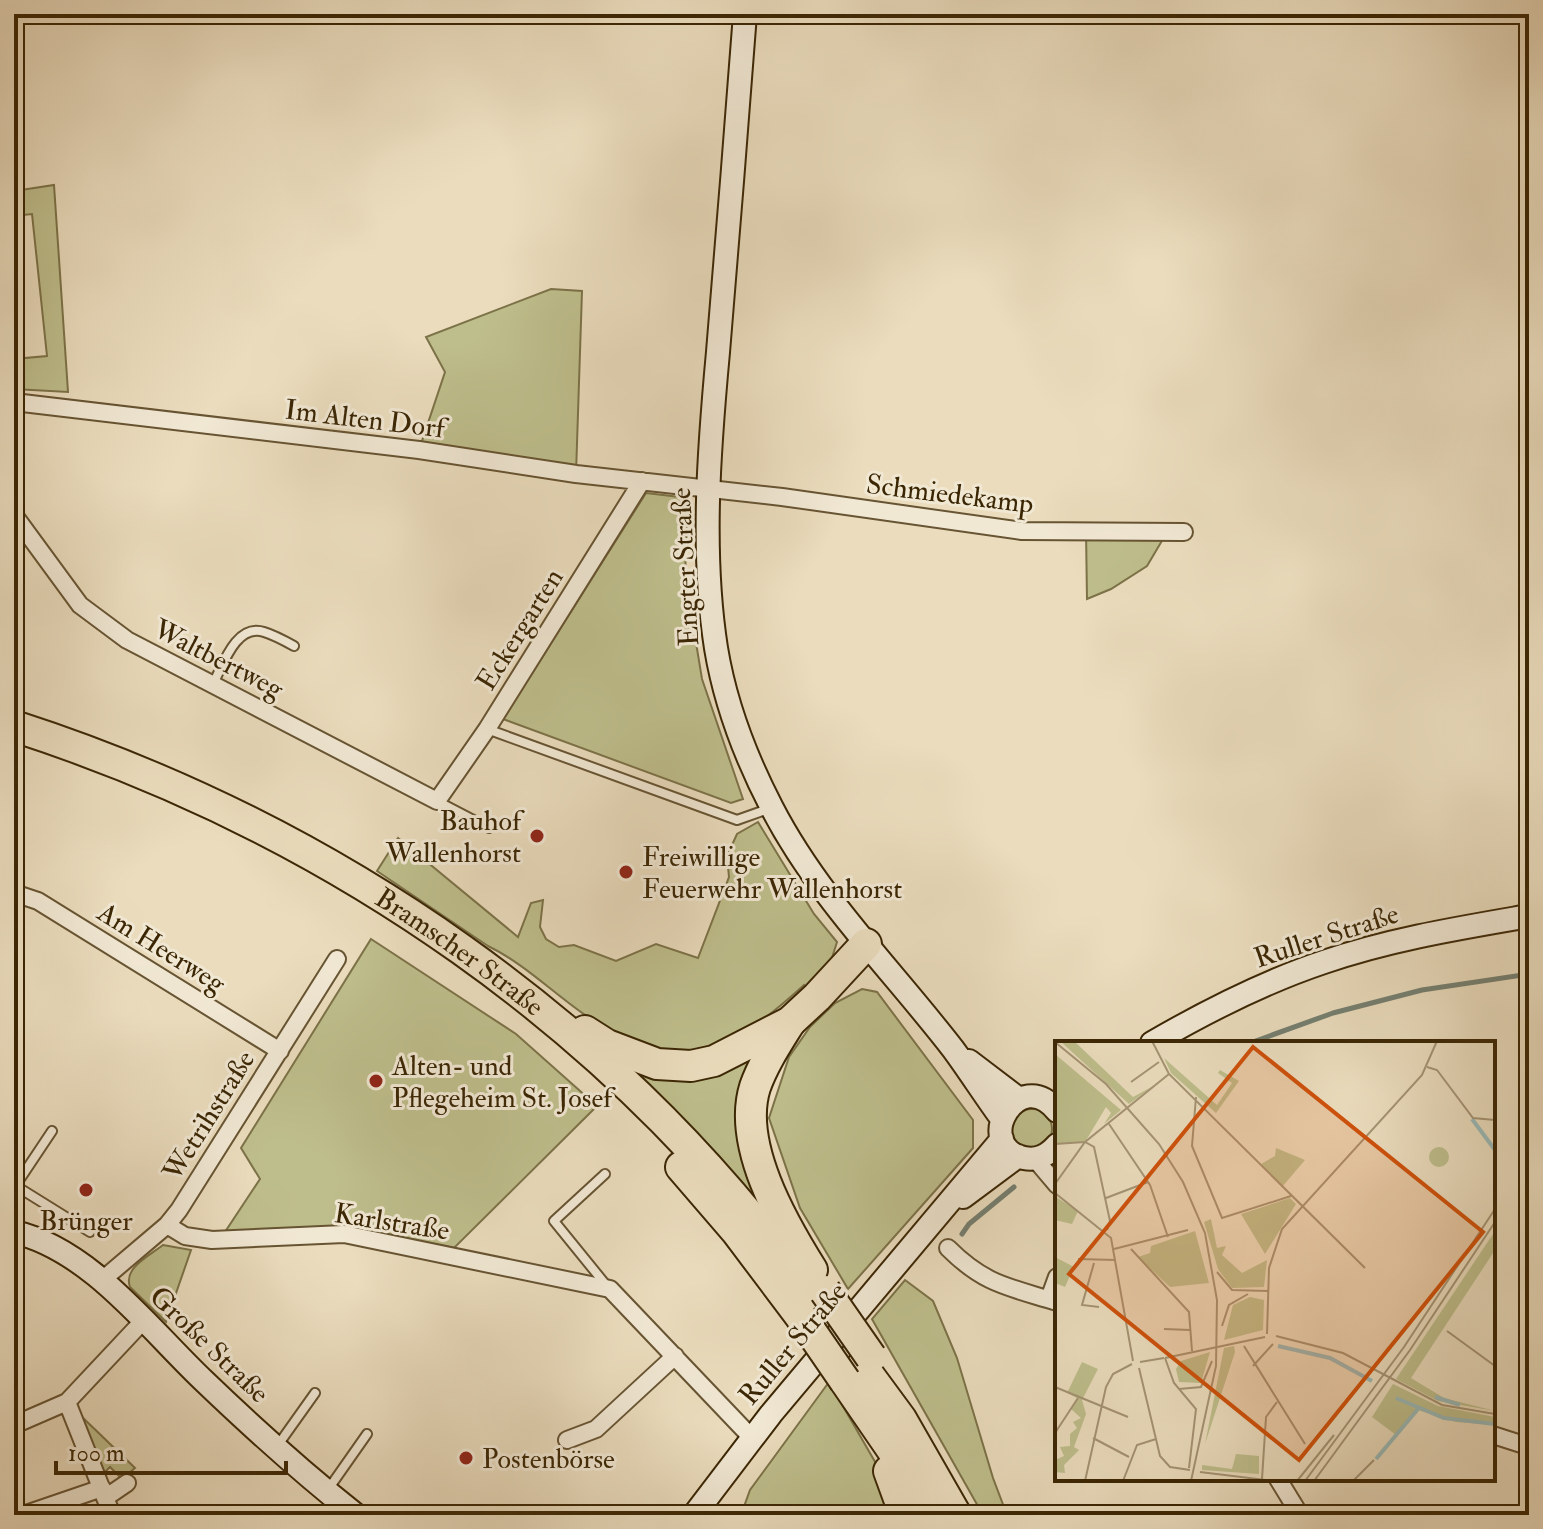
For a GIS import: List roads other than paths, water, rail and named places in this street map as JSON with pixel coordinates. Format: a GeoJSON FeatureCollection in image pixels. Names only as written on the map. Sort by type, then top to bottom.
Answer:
{"type":"FeatureCollection","features":[{"type":"Feature","properties":{"kind":"highway","name":"Bramscher Straße"},"geometry":{"type":"LineString","coordinates":[[14,726],[158,779],[260,827],[369,887],[490,969],[629,1087],[686,1145],[730,1191],[814,1303]]}},
{"type":"Feature","properties":{"kind":"highway","name":"Bramscher Straße"},"geometry":{"type":"LineString","coordinates":[[14,744],[156,797],[252,843],[352,899],[465,974],[617,1102],[675,1161],[737,1232],[814,1303]]}},
{"type":"Feature","properties":{"kind":"highway"},"geometry":{"type":"LineString","coordinates":[[490,969],[510,974],[607,1045],[657,1064],[691,1066],[714,1061],[790,1022],[872,952]]}},
{"type":"Feature","properties":{"kind":"highway"},"geometry":{"type":"LineString","coordinates":[[790,1022],[756,1086],[751,1106],[751,1129],[764,1177],[796,1245],[814,1303],[859,1368],[901,1403],[901,1419],[956,1515]]}},
{"type":"Feature","properties":{"kind":"highway"},"geometry":{"type":"LineString","coordinates":[[859,1368],[869,1432],[897,1488],[905,1515]]}},
{"type":"Feature","properties":{"kind":"highway"},"geometry":{"type":"LineString","coordinates":[[865,1410],[931,1515]]}},
{"type":"Feature","properties":{"kind":"main road","name":"Engter Straße"},"geometry":{"type":"LineString","coordinates":[[745,14],[712,419],[710,583],[716,647],[735,722],[771,807],[794,846],[872,952],[952,1049],[1002,1129],[1006,1146],[1027,1158]]}},
{"type":"Feature","properties":{"kind":"main road","name":"Ruller Straße"},"geometry":{"type":"LineString","coordinates":[[1156,1041],[1219,1006],[1323,962],[1424,935],[1529,916]]}},
{"type":"Feature","properties":{"kind":"main road","name":"Engter Straße"},"geometry":{"type":"LineString","coordinates":[[952,1049],[1019,1099]]}},
{"type":"Feature","properties":{"kind":"main road"},"geometry":{"type":"LineString","coordinates":[[1019,1099],[1038,1098],[1054,1102]]}},
{"type":"Feature","properties":{"kind":"main road","name":"Ruller Straße"},"geometry":{"type":"LineString","coordinates":[[694,1515],[752,1438],[940,1214],[1002,1129],[1006,1111],[1019,1099]]}},
{"type":"Feature","properties":{"kind":"main road","name":"Ruller Straße"},"geometry":{"type":"LineString","coordinates":[[940,1214],[1027,1158],[1044,1156],[1055,1147]]}},
{"type":"Feature","properties":{"kind":"main road","name":"Große Straße"},"geometry":{"type":"LineString","coordinates":[[14,1232],[53,1246],[101,1281],[275,1449],[356,1515]]}},
{"type":"Feature","properties":{"kind":"street","name":"Im Alten Dorf"},"geometry":{"type":"LineString","coordinates":[[14,402],[419,450],[710,490]]}},
{"type":"Feature","properties":{"kind":"street","name":"Eckergarten"},"geometry":{"type":"LineString","coordinates":[[437,801],[487,729],[642,481]]}},
{"type":"Feature","properties":{"kind":"street","name":"Schmiedekamp"},"geometry":{"type":"LineString","coordinates":[[710,490],[782,497],[1022,531],[1184,532]]}},
{"type":"Feature","properties":{"kind":"street","name":"Waltbertweg"},"geometry":{"type":"LineString","coordinates":[[14,515],[80,605],[127,640],[437,801]]}},
{"type":"Feature","properties":{"kind":"street","name":"Am Heerweg"},"geometry":{"type":"LineString","coordinates":[[15,895],[38,901],[280,1051]]}},
{"type":"Feature","properties":{"kind":"street","name":"Wetrihstraße"},"geometry":{"type":"LineString","coordinates":[[101,1281],[167,1225],[337,959]]}},
{"type":"Feature","properties":{"kind":"street"},"geometry":{"type":"LineString","coordinates":[[1027,1158],[1055,1183]]}},
{"type":"Feature","properties":{"kind":"street","name":"Karlstraße"},"geometry":{"type":"LineString","coordinates":[[167,1225],[185,1236],[212,1240],[344,1234],[610,1289]]}},
{"type":"Feature","properties":{"kind":"street"},"geometry":{"type":"LineString","coordinates":[[948,1248],[969,1270],[988,1280],[1053,1301]]}},
{"type":"Feature","properties":{"kind":"street"},"geometry":{"type":"LineString","coordinates":[[610,1289],[752,1438]]}},
{"type":"Feature","properties":{"kind":"street"},"geometry":{"type":"LineString","coordinates":[[14,1425],[67,1402],[143,1321]]}},
{"type":"Feature","properties":{"kind":"street"},"geometry":{"type":"LineString","coordinates":[[567,1440],[596,1429],[675,1356]]}},
{"type":"Feature","properties":{"kind":"street"},"geometry":{"type":"LineString","coordinates":[[67,1402],[112,1515]]}},
{"type":"Feature","properties":{"kind":"street"},"geometry":{"type":"LineString","coordinates":[[1495,1436],[1521,1444]]}},
{"type":"Feature","properties":{"kind":"street"},"geometry":{"type":"LineString","coordinates":[[1279,1481],[1300,1515]]}},
{"type":"Feature","properties":{"kind":"street"},"geometry":{"type":"LineString","coordinates":[[23,1515],[104,1493],[127,1483]]}},
{"type":"Feature","properties":{"kind":"lane"},"geometry":{"type":"LineString","coordinates":[[213,684],[236,641],[243,635],[259,630],[294,646]]}},
{"type":"Feature","properties":{"kind":"lane"},"geometry":{"type":"LineString","coordinates":[[487,729],[737,820],[771,807]]}},
{"type":"Feature","properties":{"kind":"lane"},"geometry":{"type":"LineString","coordinates":[[437,801],[489,828]]}},
{"type":"Feature","properties":{"kind":"lane"},"geometry":{"type":"LineString","coordinates":[[52,1131],[15,1187],[90,1232]]}},
{"type":"Feature","properties":{"kind":"lane"},"geometry":{"type":"LineString","coordinates":[[605,1174],[554,1221],[610,1289]]}},
{"type":"Feature","properties":{"kind":"lane"},"geometry":{"type":"LineString","coordinates":[[275,1449],[315,1393]]}},
{"type":"Feature","properties":{"kind":"lane"},"geometry":{"type":"LineString","coordinates":[[326,1491],[367,1434]]}},
{"type":"Feature","properties":{"kind":"waterway"},"geometry":{"type":"LineString","coordinates":[[1256,1041],[1333,1013],[1422,990],[1529,974]]}},
{"type":"Feature","properties":{"kind":"waterway"},"geometry":{"type":"LineString","coordinates":[[962,1234],[969,1224],[1014,1187]]}},
{"type":"Feature","properties":{"kind":"place","name":"Bauhof Wallenhorst"},"geometry":{"type":"Point","coordinates":[537,836]}},
{"type":"Feature","properties":{"kind":"place","name":"Freiwillige Feuerwehr Wallenhorst"},"geometry":{"type":"Point","coordinates":[626,872]}},
{"type":"Feature","properties":{"kind":"place","name":"Alten- und Pflegeheim St. Josef"},"geometry":{"type":"Point","coordinates":[376,1081]}},
{"type":"Feature","properties":{"kind":"place","name":"Brünger"},"geometry":{"type":"Point","coordinates":[86,1190]}},
{"type":"Feature","properties":{"kind":"place","name":"Postenbörse"},"geometry":{"type":"Point","coordinates":[466,1458]}}]}
